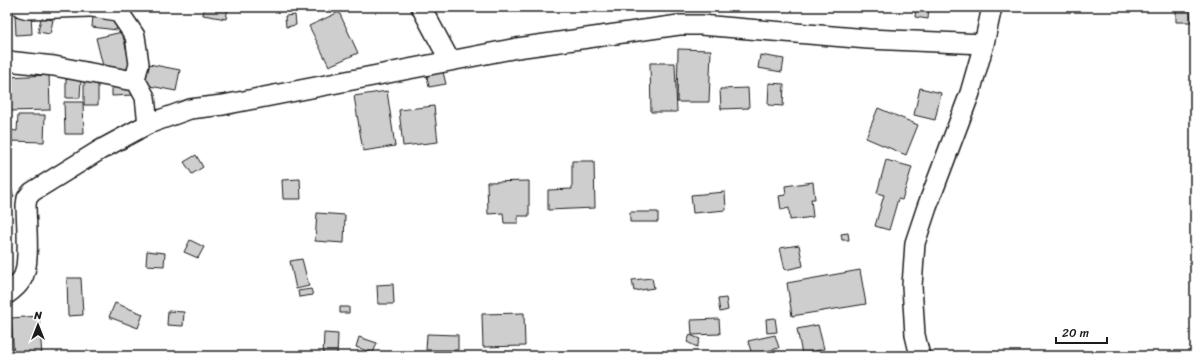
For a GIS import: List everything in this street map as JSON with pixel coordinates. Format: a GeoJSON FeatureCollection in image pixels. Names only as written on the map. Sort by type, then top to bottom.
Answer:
{"type":"FeatureCollection","features":[{"type":"Feature","properties":{"kind":"street"},"geometry":{"type":"LineString","coordinates":[[21,7],[28,9],[91,7],[118,11],[136,36],[139,64],[136,80],[145,97],[148,124]]}},
{"type":"Feature","properties":{"kind":"street"},"geometry":{"type":"LineString","coordinates":[[421,7],[450,61]]}},
{"type":"Feature","properties":{"kind":"street"},"geometry":{"type":"LineString","coordinates":[[920,356],[915,334],[912,286],[915,243],[970,93],[984,44],[992,7]]}},
{"type":"Feature","properties":{"kind":"street"},"geometry":{"type":"LineString","coordinates":[[7,294],[15,289],[23,278],[27,266],[26,205],[27,198],[32,192],[100,150],[148,124],[190,109],[230,103],[540,44],[679,25],[701,25],[868,39],[984,44]]}},
{"type":"Feature","properties":{"kind":"street"},"geometry":{"type":"LineString","coordinates":[[7,61],[54,66],[128,80],[136,80]]}},
{"type":"Feature","properties":{"kind":"building"},"geometry":{"type":"Polygon","coordinates":[[[204,7],[228,7],[226,19],[203,15],[204,7]]]}},
{"type":"Feature","properties":{"kind":"building"},"geometry":{"type":"Polygon","coordinates":[[[428,7],[442,7],[432,13],[428,7]]]}},
{"type":"Feature","properties":{"kind":"building"},"geometry":{"type":"Polygon","coordinates":[[[744,7],[786,7],[786,10],[744,9],[744,7]]]}},
{"type":"Feature","properties":{"kind":"building"},"geometry":{"type":"Polygon","coordinates":[[[916,7],[929,7],[928,19],[915,17],[916,7]]]}},
{"type":"Feature","properties":{"kind":"building"},"geometry":{"type":"Polygon","coordinates":[[[1176,7],[1190,7],[1191,22],[1176,22],[1176,7]]]}},
{"type":"Feature","properties":{"kind":"building"},"geometry":{"type":"Polygon","coordinates":[[[339,12],[358,53],[329,66],[309,26],[339,12]]]}},
{"type":"Feature","properties":{"kind":"building"},"geometry":{"type":"Polygon","coordinates":[[[31,14],[32,34],[16,35],[15,15],[31,14]]]}},
{"type":"Feature","properties":{"kind":"building"},"geometry":{"type":"Polygon","coordinates":[[[295,15],[296,25],[286,27],[285,16],[295,15]]]}},
{"type":"Feature","properties":{"kind":"building"},"geometry":{"type":"Polygon","coordinates":[[[93,16],[118,19],[117,30],[92,27],[93,16]]]}},
{"type":"Feature","properties":{"kind":"building"},"geometry":{"type":"Polygon","coordinates":[[[41,18],[53,20],[50,34],[38,32],[41,18]]]}},
{"type":"Feature","properties":{"kind":"building"},"geometry":{"type":"Polygon","coordinates":[[[122,32],[131,68],[105,74],[96,38],[122,32]]]}},
{"type":"Feature","properties":{"kind":"building"},"geometry":{"type":"Polygon","coordinates":[[[678,49],[711,50],[709,102],[677,102],[678,49]]]}},
{"type":"Feature","properties":{"kind":"building"},"geometry":{"type":"Polygon","coordinates":[[[760,55],[784,59],[782,72],[758,68],[760,55]]]}},
{"type":"Feature","properties":{"kind":"building"},"geometry":{"type":"Polygon","coordinates":[[[650,63],[675,63],[677,112],[651,112],[650,63]]]}},
{"type":"Feature","properties":{"kind":"building"},"geometry":{"type":"Polygon","coordinates":[[[149,64],[180,70],[176,91],[145,85],[149,64]]]}},
{"type":"Feature","properties":{"kind":"building"},"geometry":{"type":"Polygon","coordinates":[[[443,72],[446,84],[429,87],[427,76],[443,72]]]}},
{"type":"Feature","properties":{"kind":"building"},"geometry":{"type":"Polygon","coordinates":[[[49,75],[50,110],[8,111],[7,77],[49,75]]]}},
{"type":"Feature","properties":{"kind":"building"},"geometry":{"type":"Polygon","coordinates":[[[66,79],[81,79],[80,98],[66,98],[66,79]]]}},
{"type":"Feature","properties":{"kind":"building"},"geometry":{"type":"Polygon","coordinates":[[[84,79],[98,79],[98,105],[84,105],[84,79]]]}},
{"type":"Feature","properties":{"kind":"building"},"geometry":{"type":"Polygon","coordinates":[[[769,83],[784,84],[783,106],[768,105],[769,83]]]}},
{"type":"Feature","properties":{"kind":"building"},"geometry":{"type":"Polygon","coordinates":[[[134,85],[134,95],[112,96],[112,86],[134,85]]]}},
{"type":"Feature","properties":{"kind":"building"},"geometry":{"type":"Polygon","coordinates":[[[748,88],[749,108],[721,109],[720,89],[748,88]]]}},
{"type":"Feature","properties":{"kind":"building"},"geometry":{"type":"Polygon","coordinates":[[[920,88],[941,93],[935,120],[914,115],[920,88]]]}},
{"type":"Feature","properties":{"kind":"building"},"geometry":{"type":"Polygon","coordinates":[[[387,91],[395,146],[363,151],[354,96],[387,91]]]}},
{"type":"Feature","properties":{"kind":"building"},"geometry":{"type":"Polygon","coordinates":[[[64,102],[83,102],[84,134],[65,134],[64,102]]]}},
{"type":"Feature","properties":{"kind":"building"},"geometry":{"type":"Polygon","coordinates":[[[434,106],[438,142],[403,146],[399,110],[434,106]]]}},
{"type":"Feature","properties":{"kind":"building"},"geometry":{"type":"Polygon","coordinates":[[[878,108],[918,125],[906,155],[866,138],[878,108]]]}},
{"type":"Feature","properties":{"kind":"building"},"geometry":{"type":"Polygon","coordinates":[[[18,115],[45,115],[44,142],[9,141],[9,130],[17,131],[18,115]]]}},
{"type":"Feature","properties":{"kind":"building"},"geometry":{"type":"Polygon","coordinates":[[[196,155],[203,167],[192,174],[184,162],[196,155]]]}},
{"type":"Feature","properties":{"kind":"building"},"geometry":{"type":"Polygon","coordinates":[[[886,160],[912,167],[902,200],[898,199],[889,230],[875,226],[884,195],[877,193],[886,160]]]}},
{"type":"Feature","properties":{"kind":"building"},"geometry":{"type":"Polygon","coordinates":[[[572,161],[594,161],[595,208],[548,210],[548,190],[572,189],[572,161]]]}},
{"type":"Feature","properties":{"kind":"building"},"geometry":{"type":"Polygon","coordinates":[[[300,179],[301,199],[283,199],[282,180],[300,179]]]}},
{"type":"Feature","properties":{"kind":"building"},"geometry":{"type":"Polygon","coordinates":[[[529,181],[529,216],[518,216],[518,223],[504,223],[503,213],[488,214],[487,182],[529,181]]]}},
{"type":"Feature","properties":{"kind":"building"},"geometry":{"type":"Polygon","coordinates":[[[813,182],[815,199],[811,199],[813,217],[790,220],[789,208],[781,210],[779,196],[786,195],[785,186],[813,182]]]}},
{"type":"Feature","properties":{"kind":"building"},"geometry":{"type":"Polygon","coordinates":[[[11,187],[14,197],[7,199],[7,188],[11,187]]]}},
{"type":"Feature","properties":{"kind":"building"},"geometry":{"type":"Polygon","coordinates":[[[725,192],[726,210],[693,213],[691,195],[725,192]]]}},
{"type":"Feature","properties":{"kind":"building"},"geometry":{"type":"Polygon","coordinates":[[[630,212],[658,212],[658,222],[630,222],[630,212]]]}},
{"type":"Feature","properties":{"kind":"building"},"geometry":{"type":"Polygon","coordinates":[[[317,213],[345,215],[344,243],[315,241],[317,213]]]}},
{"type":"Feature","properties":{"kind":"building"},"geometry":{"type":"Polygon","coordinates":[[[848,233],[849,240],[842,240],[841,234],[848,233]]]}},
{"type":"Feature","properties":{"kind":"building"},"geometry":{"type":"Polygon","coordinates":[[[190,240],[204,247],[198,258],[184,252],[190,240]]]}},
{"type":"Feature","properties":{"kind":"building"},"geometry":{"type":"Polygon","coordinates":[[[799,245],[803,266],[785,270],[780,248],[799,245]]]}},
{"type":"Feature","properties":{"kind":"building"},"geometry":{"type":"Polygon","coordinates":[[[147,251],[165,253],[164,266],[146,265],[147,251]]]}},
{"type":"Feature","properties":{"kind":"building"},"geometry":{"type":"Polygon","coordinates":[[[302,259],[309,286],[296,289],[290,261],[302,259]]]}},
{"type":"Feature","properties":{"kind":"building"},"geometry":{"type":"Polygon","coordinates":[[[860,270],[866,304],[792,316],[787,283],[860,270]]]}},
{"type":"Feature","properties":{"kind":"building"},"geometry":{"type":"Polygon","coordinates":[[[67,278],[81,278],[83,315],[68,316],[67,278]]]}},
{"type":"Feature","properties":{"kind":"building"},"geometry":{"type":"Polygon","coordinates":[[[652,278],[654,288],[634,291],[632,280],[652,278]]]}},
{"type":"Feature","properties":{"kind":"building"},"geometry":{"type":"Polygon","coordinates":[[[393,284],[394,304],[378,304],[377,285],[393,284]]]}},
{"type":"Feature","properties":{"kind":"building"},"geometry":{"type":"Polygon","coordinates":[[[311,289],[313,295],[299,297],[298,291],[311,289]]]}},
{"type":"Feature","properties":{"kind":"building"},"geometry":{"type":"Polygon","coordinates":[[[726,298],[728,310],[720,312],[718,299],[726,298]]]}},
{"type":"Feature","properties":{"kind":"building"},"geometry":{"type":"Polygon","coordinates":[[[115,303],[143,314],[138,328],[109,317],[115,303]]]}},
{"type":"Feature","properties":{"kind":"building"},"geometry":{"type":"Polygon","coordinates":[[[340,307],[349,307],[349,313],[340,313],[340,307]]]}},
{"type":"Feature","properties":{"kind":"building"},"geometry":{"type":"Polygon","coordinates":[[[168,311],[184,312],[183,326],[167,325],[168,311]]]}},
{"type":"Feature","properties":{"kind":"building"},"geometry":{"type":"Polygon","coordinates":[[[524,313],[525,346],[483,347],[482,314],[524,313]]]}},
{"type":"Feature","properties":{"kind":"building"},"geometry":{"type":"Polygon","coordinates":[[[39,316],[42,356],[14,356],[11,318],[39,316]]]}},
{"type":"Feature","properties":{"kind":"building"},"geometry":{"type":"Polygon","coordinates":[[[775,318],[777,332],[767,333],[766,319],[775,318]]]}},
{"type":"Feature","properties":{"kind":"building"},"geometry":{"type":"Polygon","coordinates":[[[719,319],[720,334],[692,335],[691,320],[719,319]]]}},
{"type":"Feature","properties":{"kind":"building"},"geometry":{"type":"Polygon","coordinates":[[[818,325],[824,349],[802,354],[797,329],[818,325]]]}},
{"type":"Feature","properties":{"kind":"building"},"geometry":{"type":"Polygon","coordinates":[[[324,333],[338,334],[337,356],[323,356],[324,333]]]}},
{"type":"Feature","properties":{"kind":"building"},"geometry":{"type":"Polygon","coordinates":[[[427,334],[458,335],[458,350],[426,350],[427,334]]]}},
{"type":"Feature","properties":{"kind":"building"},"geometry":{"type":"Polygon","coordinates":[[[690,335],[700,339],[697,347],[687,342],[690,335]]]}},
{"type":"Feature","properties":{"kind":"building"},"geometry":{"type":"Polygon","coordinates":[[[775,335],[779,348],[752,355],[748,341],[775,335]]]}},
{"type":"Feature","properties":{"kind":"building"},"geometry":{"type":"Polygon","coordinates":[[[359,337],[377,343],[373,353],[356,347],[359,337]]]}}]}
